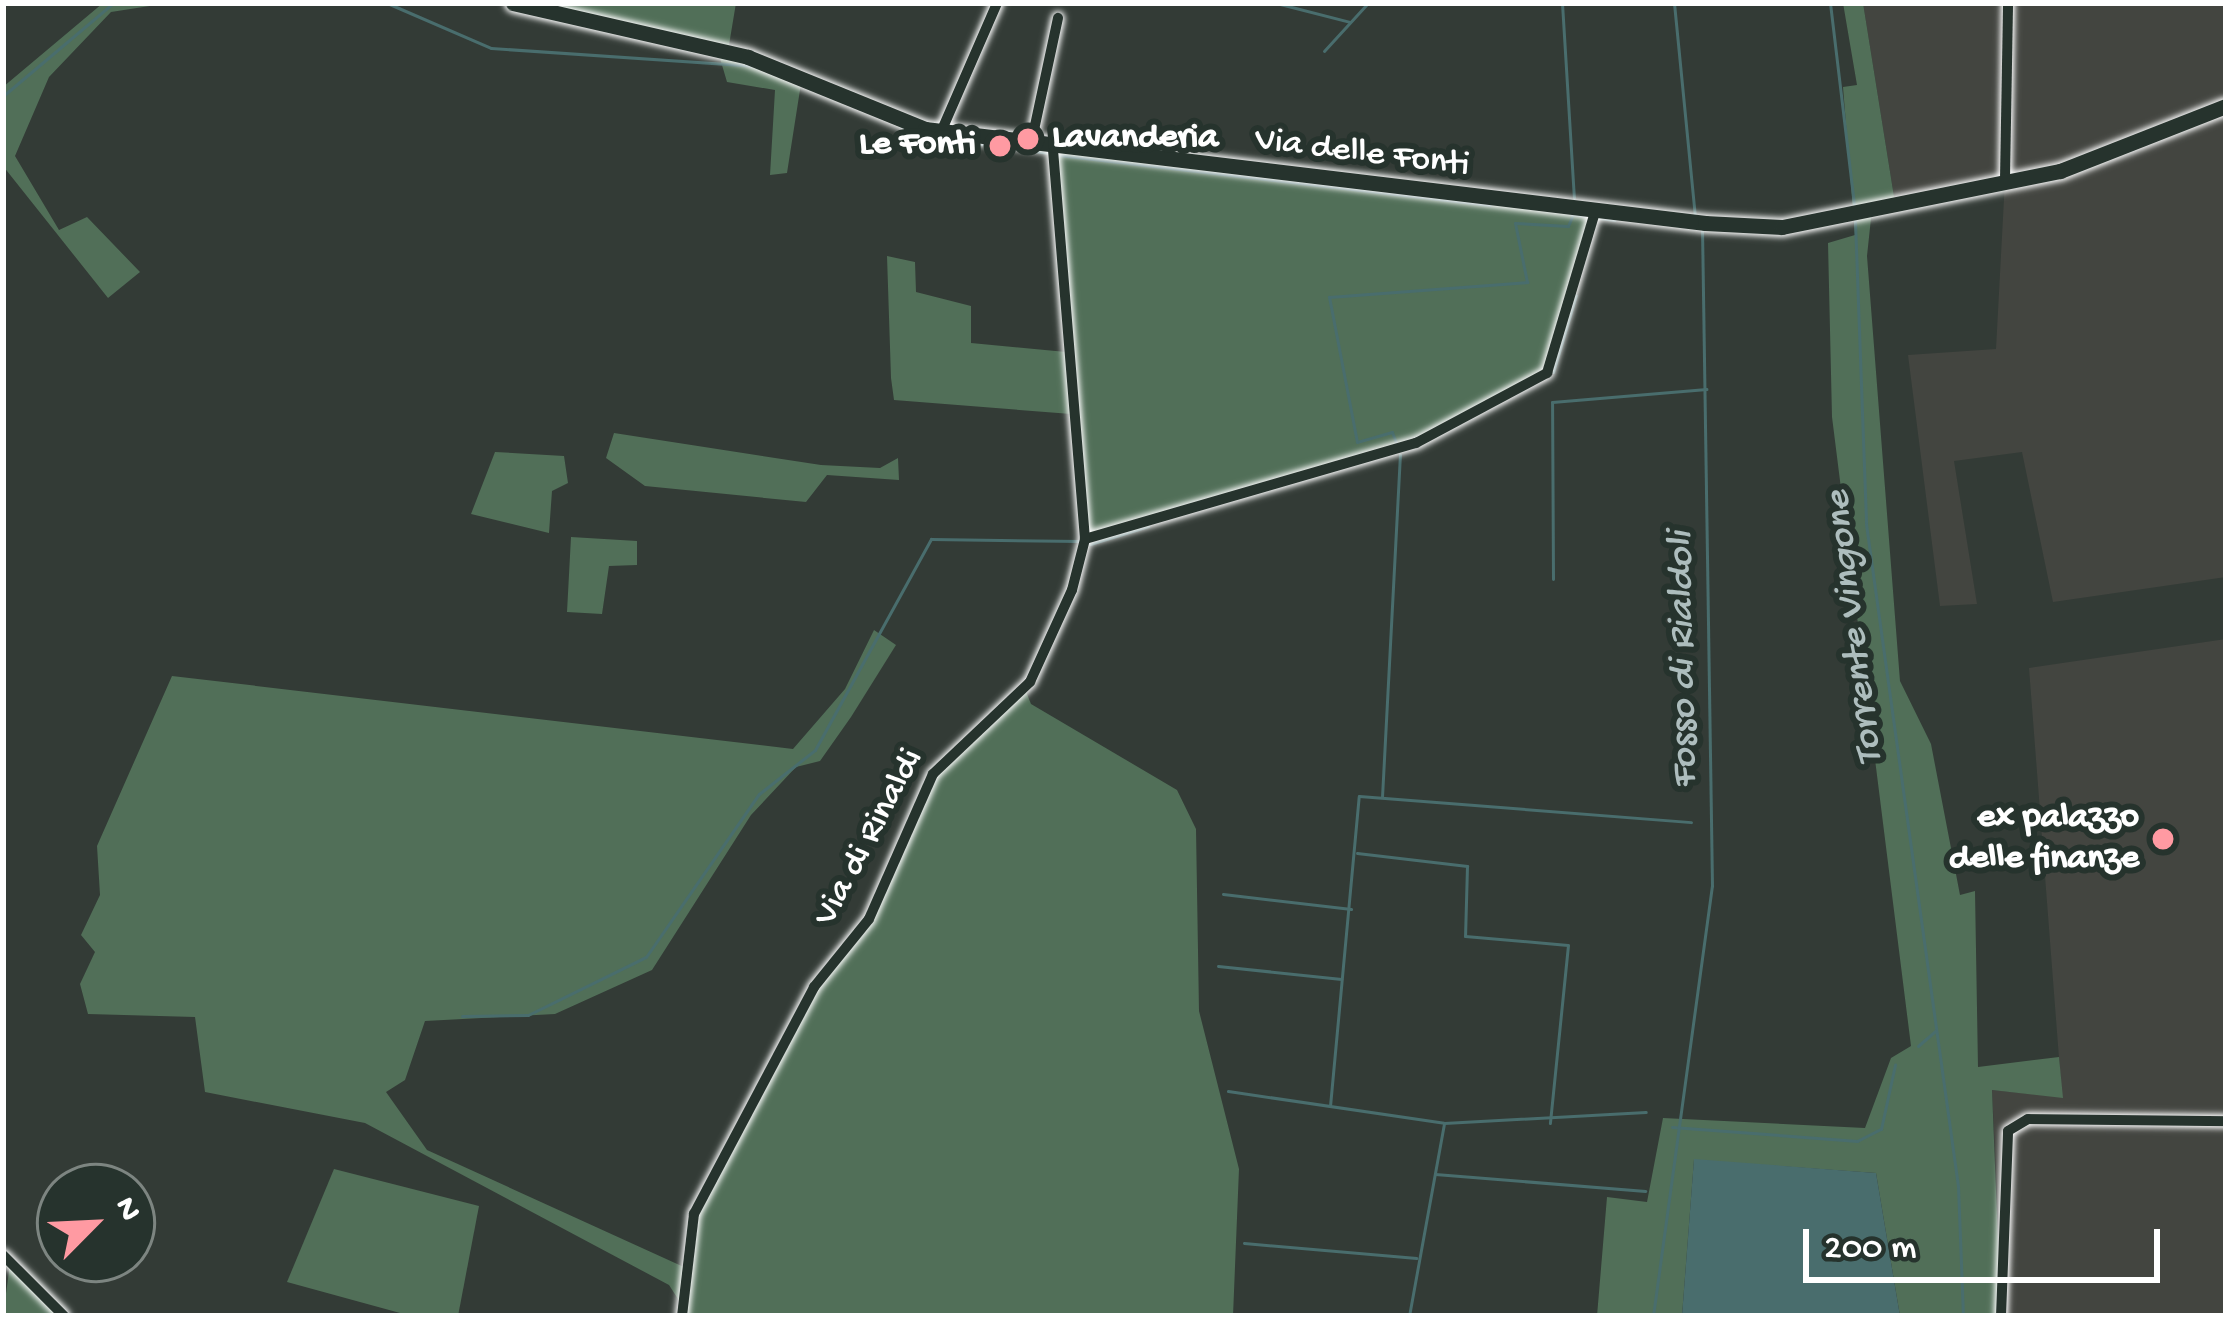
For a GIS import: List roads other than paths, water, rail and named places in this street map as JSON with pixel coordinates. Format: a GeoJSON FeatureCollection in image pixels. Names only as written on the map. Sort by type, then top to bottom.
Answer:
{"type":"FeatureCollection","features":[{"type":"Feature","properties":{"kind":"street","name":"Via delle Fonti"},"geometry":{"type":"LineString","coordinates":[[513,3],[748,57],[941,132],[1595,212],[1782,227],[2060,171],[2226,106]]}},
{"type":"Feature","properties":{"kind":"street"},"geometry":{"type":"LineString","coordinates":[[941,132],[998,3]]}},
{"type":"Feature","properties":{"kind":"street"},"geometry":{"type":"LineString","coordinates":[[2005,179],[2008,3]]}},
{"type":"Feature","properties":{"kind":"street"},"geometry":{"type":"LineString","coordinates":[[1031,144],[1058,18]]}},
{"type":"Feature","properties":{"kind":"street","name":"Via di Rinaldi"},"geometry":{"type":"LineString","coordinates":[[682,1316],[694,1214],[814,987],[869,919],[933,774],[1030,682],[1085,539],[1053,147]]}},
{"type":"Feature","properties":{"kind":"street"},"geometry":{"type":"LineString","coordinates":[[1085,539],[1416,443],[1547,373],[1595,212]]}},
{"type":"Feature","properties":{"kind":"street"},"geometry":{"type":"LineString","coordinates":[[2001,1316],[2008,1131],[2029,1119],[2226,1121]]}},
{"type":"Feature","properties":{"kind":"street"},"geometry":{"type":"LineString","coordinates":[[3,1255],[64,1316]]}},
{"type":"Feature","properties":{"kind":"water"},"geometry":{"type":"Polygon","coordinates":[[[1694,1159],[1876,1173],[1900,1316],[1682,1316],[1694,1159]]]}},
{"type":"Feature","properties":{"kind":"waterway"},"geometry":{"type":"LineString","coordinates":[[3,96],[113,3]]}},
{"type":"Feature","properties":{"kind":"waterway"},"geometry":{"type":"LineString","coordinates":[[387,3],[491,48],[752,66]]}},
{"type":"Feature","properties":{"kind":"waterway"},"geometry":{"type":"LineString","coordinates":[[1276,3],[1350,22]]}},
{"type":"Feature","properties":{"kind":"waterway"},"geometry":{"type":"LineString","coordinates":[[1324,51],[1368,3]]}},
{"type":"Feature","properties":{"kind":"waterway"},"geometry":{"type":"LineString","coordinates":[[1562,3],[1574,198]]}},
{"type":"Feature","properties":{"kind":"waterway","name":"Fosso di Rialdoli"},"geometry":{"type":"LineString","coordinates":[[1674,3],[1695,217]]}},
{"type":"Feature","properties":{"kind":"waterway","name":"Torrente Vingone"},"geometry":{"type":"LineString","coordinates":[[1830,3],[1854,205]]}},
{"type":"Feature","properties":{"kind":"waterway"},"geometry":{"type":"LineString","coordinates":[[900,126],[918,134]]}},
{"type":"Feature","properties":{"kind":"waterway"},"geometry":{"type":"LineString","coordinates":[[928,137],[1049,153]]}},
{"type":"Feature","properties":{"kind":"waterway"},"geometry":{"type":"LineString","coordinates":[[1058,155],[1490,205]]}},
{"type":"Feature","properties":{"kind":"waterway"},"geometry":{"type":"LineString","coordinates":[[1571,214],[1615,220]]}},
{"type":"Feature","properties":{"kind":"waterway"},"geometry":{"type":"LineString","coordinates":[[1397,445],[1392,432],[1357,442],[1329,297],[1527,282],[1515,223],[1568,226],[1573,214]]}},
{"type":"Feature","properties":{"kind":"waterway","name":"Torrente Vingone"},"geometry":{"type":"LineString","coordinates":[[1855,221],[1866,524],[1958,1186],[1963,1316]]}},
{"type":"Feature","properties":{"kind":"waterway"},"geometry":{"type":"LineString","coordinates":[[1653,1316],[1712,886],[1702,231]]}},
{"type":"Feature","properties":{"kind":"waterway"},"geometry":{"type":"LineString","coordinates":[[1553,372],[1576,295]]}},
{"type":"Feature","properties":{"kind":"waterway"},"geometry":{"type":"LineString","coordinates":[[1553,579],[1552,402],[1706,389]]}},
{"type":"Feature","properties":{"kind":"waterway"},"geometry":{"type":"LineString","coordinates":[[1382,797],[1400,454]]}},
{"type":"Feature","properties":{"kind":"waterway"},"geometry":{"type":"LineString","coordinates":[[1090,544],[1148,526]]}},
{"type":"Feature","properties":{"kind":"waterway"},"geometry":{"type":"LineString","coordinates":[[462,1016],[528,1015],[646,957],[759,794],[815,750],[931,539],[1081,541]]}},
{"type":"Feature","properties":{"kind":"waterway"},"geometry":{"type":"LineString","coordinates":[[1330,1106],[1359,796],[1691,822]]}},
{"type":"Feature","properties":{"kind":"waterway"},"geometry":{"type":"LineString","coordinates":[[1357,853],[1467,866],[1465,936],[1568,945],[1550,1123]]}},
{"type":"Feature","properties":{"kind":"waterway"},"geometry":{"type":"LineString","coordinates":[[1223,894],[1351,909]]}},
{"type":"Feature","properties":{"kind":"waterway"},"geometry":{"type":"LineString","coordinates":[[1218,966],[1341,979]]}},
{"type":"Feature","properties":{"kind":"waterway"},"geometry":{"type":"LineString","coordinates":[[1918,1046],[1935,1031]]}},
{"type":"Feature","properties":{"kind":"waterway"},"geometry":{"type":"LineString","coordinates":[[1672,1127],[1857,1141],[1881,1129],[1895,1065]]}},
{"type":"Feature","properties":{"kind":"waterway"},"geometry":{"type":"LineString","coordinates":[[1228,1091],[1444,1123],[1646,1112]]}},
{"type":"Feature","properties":{"kind":"waterway"},"geometry":{"type":"LineString","coordinates":[[1409,1316],[1444,1123]]}},
{"type":"Feature","properties":{"kind":"waterway"},"geometry":{"type":"LineString","coordinates":[[1435,1174],[1645,1191]]}},
{"type":"Feature","properties":{"kind":"waterway"},"geometry":{"type":"LineString","coordinates":[[1244,1243],[1416,1258]]}},
{"type":"Feature","properties":{"kind":"place","name":"Lavanderia"},"geometry":{"type":"Point","coordinates":[1028,139]}},
{"type":"Feature","properties":{"kind":"place","name":"Le Fonti"},"geometry":{"type":"Point","coordinates":[1000,146]}},
{"type":"Feature","properties":{"kind":"place","name":"ex palazzo delle finanze"},"geometry":{"type":"Point","coordinates":[2163,839]}}]}
